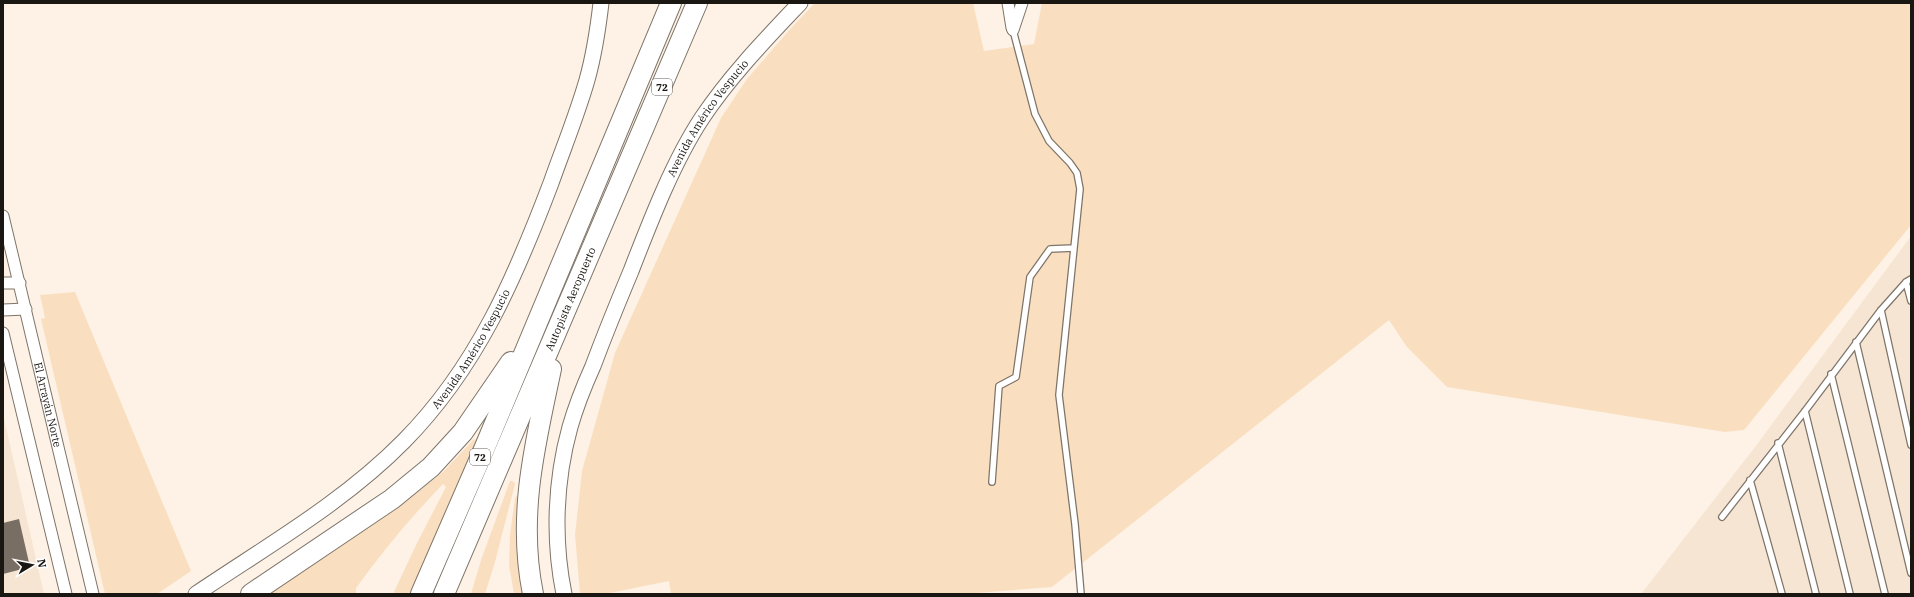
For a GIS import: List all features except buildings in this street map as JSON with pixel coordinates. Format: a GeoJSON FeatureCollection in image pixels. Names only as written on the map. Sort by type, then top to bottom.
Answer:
{"type":"FeatureCollection","features":[{"type":"Feature","properties":{"kind":"highway","name":"Autopista Aeropuerto"},"geometry":{"type":"LineString","coordinates":[[421,594],[671,3]]}},
{"type":"Feature","properties":{"kind":"highway","name":"Autopista Aeropuerto"},"geometry":{"type":"LineString","coordinates":[[444,594],[558,331],[697,3]]}},
{"type":"Feature","properties":{"kind":"highway"},"geometry":{"type":"LineString","coordinates":[[251,594],[392,499],[431,466],[446,451],[472,420],[538,320]]}},
{"type":"Feature","properties":{"kind":"highway"},"geometry":{"type":"LineString","coordinates":[[533,594],[527,540],[528,494],[534,450],[558,331]]}},
{"type":"Feature","properties":{"kind":"street","name":"Avenida Américo Vespucio"},"geometry":{"type":"LineString","coordinates":[[196,594],[309,517],[381,462],[424,419],[462,370],[501,304],[543,203],[587,80],[601,3]]}},
{"type":"Feature","properties":{"kind":"street","name":"Avenida Américo Vespucio"},"geometry":{"type":"LineString","coordinates":[[564,594],[559,566],[557,526],[562,464],[570,427],[577,404],[608,326],[663,196],[701,120],[729,81],[800,3]]}},
{"type":"Feature","properties":{"kind":"street"},"geometry":{"type":"LineString","coordinates":[[1008,3],[1013,30]]}},
{"type":"Feature","properties":{"kind":"street"},"geometry":{"type":"LineString","coordinates":[[1013,30],[1022,3]]}},
{"type":"Feature","properties":{"kind":"street","name":"El Arrayán Norte"},"geometry":{"type":"LineString","coordinates":[[3,216],[93,594]]}},
{"type":"Feature","properties":{"kind":"street"},"geometry":{"type":"LineString","coordinates":[[3,283],[20,283]]}},
{"type":"Feature","properties":{"kind":"street"},"geometry":{"type":"LineString","coordinates":[[3,310],[26,309]]}},
{"type":"Feature","properties":{"kind":"street"},"geometry":{"type":"LineString","coordinates":[[3,333],[66,594]]}},
{"type":"Feature","properties":{"kind":"lane"},"geometry":{"type":"LineString","coordinates":[[1013,30],[1034,114],[1049,142],[1070,163],[1077,173],[1080,189],[1060,395],[1075,524],[1081,594]]}},
{"type":"Feature","properties":{"kind":"lane"},"geometry":{"type":"LineString","coordinates":[[992,482],[999,386],[1016,377],[1030,277],[1050,249],[1074,248]]}},
{"type":"Feature","properties":{"kind":"lane"},"geometry":{"type":"LineString","coordinates":[[1909,280],[1911,301]]}},
{"type":"Feature","properties":{"kind":"lane"},"geometry":{"type":"LineString","coordinates":[[1722,517],[1778,443],[1805,411],[1831,374],[1881,310],[1909,280]]}},
{"type":"Feature","properties":{"kind":"lane"},"geometry":{"type":"LineString","coordinates":[[1881,310],[1911,445]]}},
{"type":"Feature","properties":{"kind":"lane"},"geometry":{"type":"LineString","coordinates":[[1856,342],[1911,573]]}},
{"type":"Feature","properties":{"kind":"lane"},"geometry":{"type":"LineString","coordinates":[[1831,374],[1885,594]]}},
{"type":"Feature","properties":{"kind":"lane"},"geometry":{"type":"LineString","coordinates":[[1805,411],[1850,594]]}},
{"type":"Feature","properties":{"kind":"lane"},"geometry":{"type":"LineString","coordinates":[[1778,443],[1816,594]]}},
{"type":"Feature","properties":{"kind":"lane"},"geometry":{"type":"LineString","coordinates":[[1750,480],[1782,594]]}},
{"type":"Feature","properties":{"kind":"shaded area"},"geometry":{"type":"Polygon","coordinates":[[[815,3],[973,3],[984,51],[1034,44],[1042,3],[1911,3],[1911,225],[1744,430],[1725,432],[1447,387],[1407,347],[1389,320],[1052,587],[964,594],[671,594],[669,581],[605,594],[580,594],[575,535],[582,471],[615,353],[721,118],[747,79],[791,28],[815,3]]]}},
{"type":"Feature","properties":{"kind":"shaded area"},"geometry":{"type":"Polygon","coordinates":[[[1911,236],[1911,594],[1641,594],[1755,447],[1911,236]]]}},
{"type":"Feature","properties":{"kind":"shaded area"},"geometry":{"type":"Polygon","coordinates":[[[75,292],[191,571],[157,594],[105,594],[41,319],[45,318],[40,295],[75,292]]]}},
{"type":"Feature","properties":{"kind":"shaded area"},"geometry":{"type":"Polygon","coordinates":[[[3,414],[44,594],[3,594],[3,414]]]}},
{"type":"Feature","properties":{"kind":"shaded area"},"geometry":{"type":"Polygon","coordinates":[[[474,439],[483,444],[414,594],[393,594],[446,487],[443,484],[387,548],[356,588],[356,594],[269,594],[415,494],[443,472],[474,439]]]}},
{"type":"Feature","properties":{"kind":"shaded area"},"geometry":{"type":"Polygon","coordinates":[[[510,481],[513,481],[515,484],[495,562],[485,594],[471,594],[481,560],[510,481]]]}},
{"type":"Feature","properties":{"kind":"shaded area"},"geometry":{"type":"Polygon","coordinates":[[[521,490],[526,594],[514,594],[509,565],[510,535],[515,498],[521,490]]]}}]}
